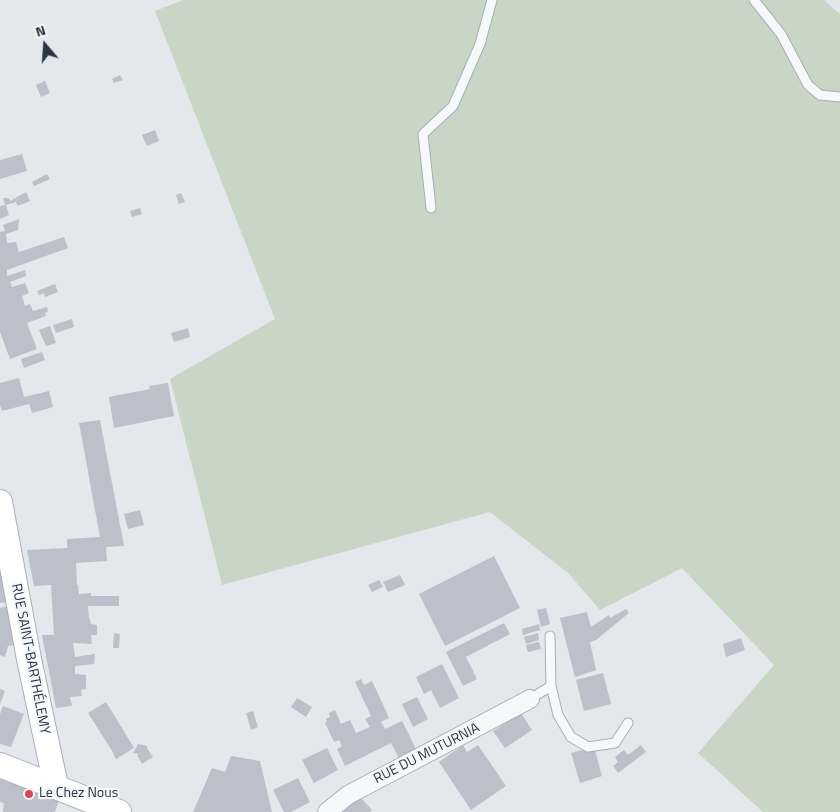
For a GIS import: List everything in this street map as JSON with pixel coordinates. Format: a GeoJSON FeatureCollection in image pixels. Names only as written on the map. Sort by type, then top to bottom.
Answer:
{"type":"FeatureCollection","features":[{"type":"Feature","properties":{"kind":"street","name":"RUE SAINT-BARTHÉLEMY"},"geometry":{"type":"LineString","coordinates":[[0,502],[29,659],[56,786]]}},
{"type":"Feature","properties":{"kind":"street","name":"RUE DU MUTURNIA"},"geometry":{"type":"LineString","coordinates":[[327,812],[348,795],[530,699]]}},
{"type":"Feature","properties":{"kind":"street"},"geometry":{"type":"LineString","coordinates":[[0,765],[119,812]]}},
{"type":"Feature","properties":{"kind":"lane"},"geometry":{"type":"LineString","coordinates":[[431,208],[423,134],[453,106],[480,44],[492,0]]}},
{"type":"Feature","properties":{"kind":"lane"},"geometry":{"type":"LineString","coordinates":[[754,0],[782,34],[808,85],[820,95],[840,97]]}},
{"type":"Feature","properties":{"kind":"lane"},"geometry":{"type":"LineString","coordinates":[[550,636],[551,686],[558,715],[571,737],[588,747],[615,743],[628,723]]}},
{"type":"Feature","properties":{"kind":"lane"},"geometry":{"type":"LineString","coordinates":[[530,699],[551,686]]}},
{"type":"Feature","properties":{"kind":"green space"},"geometry":{"type":"Polygon","coordinates":[[[183,0],[824,0],[840,14],[840,812],[763,812],[698,753],[774,665],[682,568],[600,610],[568,573],[490,512],[222,585],[170,379],[275,319],[155,11],[183,0]]]}},
{"type":"Feature","properties":{"kind":"building"},"geometry":{"type":"Polygon","coordinates":[[[120,75],[123,80],[114,83],[112,79],[120,75]]]}},
{"type":"Feature","properties":{"kind":"building"},"geometry":{"type":"Polygon","coordinates":[[[45,81],[50,93],[41,97],[36,85],[45,81]]]}},
{"type":"Feature","properties":{"kind":"building"},"geometry":{"type":"Polygon","coordinates":[[[155,130],[159,141],[147,146],[142,135],[155,130]]]}},
{"type":"Feature","properties":{"kind":"building"},"geometry":{"type":"Polygon","coordinates":[[[22,154],[27,171],[0,179],[0,160],[22,154]]]}},
{"type":"Feature","properties":{"kind":"building"},"geometry":{"type":"Polygon","coordinates":[[[47,174],[50,179],[34,186],[32,182],[47,174]]]}},
{"type":"Feature","properties":{"kind":"building"},"geometry":{"type":"Polygon","coordinates":[[[26,192],[30,201],[18,206],[16,202],[6,205],[9,215],[0,219],[0,206],[5,205],[3,198],[9,198],[10,201],[26,192]]]}},
{"type":"Feature","properties":{"kind":"building"},"geometry":{"type":"Polygon","coordinates":[[[181,193],[185,202],[179,204],[176,195],[181,193]]]}},
{"type":"Feature","properties":{"kind":"building"},"geometry":{"type":"Polygon","coordinates":[[[140,208],[142,214],[132,217],[130,211],[140,208]]]}},
{"type":"Feature","properties":{"kind":"building"},"geometry":{"type":"Polygon","coordinates":[[[19,219],[18,230],[6,234],[7,243],[16,242],[19,252],[64,237],[68,248],[7,270],[7,276],[25,270],[26,276],[10,282],[12,287],[25,283],[29,293],[22,296],[25,306],[30,304],[33,311],[47,307],[48,311],[45,313],[46,316],[27,323],[37,349],[10,359],[0,332],[0,232],[5,231],[3,225],[19,219]]]}},
{"type":"Feature","properties":{"kind":"building"},"geometry":{"type":"Polygon","coordinates":[[[55,284],[58,292],[45,297],[44,293],[39,295],[37,291],[55,284]]]}},
{"type":"Feature","properties":{"kind":"building"},"geometry":{"type":"Polygon","coordinates":[[[72,319],[74,327],[56,333],[53,325],[72,319]]]}},
{"type":"Feature","properties":{"kind":"building"},"geometry":{"type":"Polygon","coordinates":[[[50,326],[56,343],[46,346],[39,330],[50,326]]]}},
{"type":"Feature","properties":{"kind":"building"},"geometry":{"type":"Polygon","coordinates":[[[188,328],[190,337],[174,342],[171,333],[188,328]]]}},
{"type":"Feature","properties":{"kind":"building"},"geometry":{"type":"Polygon","coordinates":[[[42,352],[45,360],[24,368],[21,359],[42,352]]]}},
{"type":"Feature","properties":{"kind":"building"},"geometry":{"type":"Polygon","coordinates":[[[19,378],[24,397],[49,391],[53,407],[32,413],[29,404],[2,411],[0,405],[0,383],[19,378]]]}},
{"type":"Feature","properties":{"kind":"building"},"geometry":{"type":"Polygon","coordinates":[[[168,383],[174,416],[114,428],[109,397],[150,389],[149,386],[168,383]]]}},
{"type":"Feature","properties":{"kind":"building"},"geometry":{"type":"Polygon","coordinates":[[[100,420],[124,546],[106,547],[107,561],[76,563],[77,585],[79,594],[91,593],[91,596],[119,596],[119,606],[88,606],[91,624],[97,625],[97,635],[91,635],[92,644],[73,643],[75,657],[95,654],[94,664],[75,666],[75,674],[86,675],[86,689],[81,690],[82,696],[70,697],[72,706],[56,708],[42,635],[54,635],[51,585],[34,586],[27,550],[67,548],[67,539],[100,537],[79,423],[100,420]]]}},
{"type":"Feature","properties":{"kind":"building"},"geometry":{"type":"Polygon","coordinates":[[[140,510],[144,525],[128,529],[124,514],[140,510]]]}},
{"type":"Feature","properties":{"kind":"building"},"geometry":{"type":"Polygon","coordinates":[[[494,556],[520,608],[445,646],[419,594],[494,556]]]}},
{"type":"Feature","properties":{"kind":"building"},"geometry":{"type":"Polygon","coordinates":[[[0,571],[8,602],[0,603],[0,571]]]}},
{"type":"Feature","properties":{"kind":"building"},"geometry":{"type":"Polygon","coordinates":[[[400,575],[405,585],[388,592],[383,582],[400,575]]]}},
{"type":"Feature","properties":{"kind":"building"},"geometry":{"type":"Polygon","coordinates":[[[379,580],[383,587],[372,592],[368,585],[379,580]]]}},
{"type":"Feature","properties":{"kind":"building"},"geometry":{"type":"Polygon","coordinates":[[[9,606],[16,645],[8,646],[5,657],[0,655],[0,608],[9,606]]]}},
{"type":"Feature","properties":{"kind":"building"},"geometry":{"type":"Polygon","coordinates":[[[546,608],[550,624],[541,627],[537,610],[546,608]]]}},
{"type":"Feature","properties":{"kind":"building"},"geometry":{"type":"Polygon","coordinates":[[[626,609],[629,613],[596,640],[590,642],[596,670],[575,677],[560,618],[587,612],[591,627],[609,615],[610,618],[626,609]]]}},
{"type":"Feature","properties":{"kind":"building"},"geometry":{"type":"Polygon","coordinates":[[[504,623],[510,634],[466,657],[477,679],[463,686],[446,652],[504,623]]]}},
{"type":"Feature","properties":{"kind":"building"},"geometry":{"type":"Polygon","coordinates":[[[539,624],[540,630],[523,635],[522,629],[539,624]]]}},
{"type":"Feature","properties":{"kind":"building"},"geometry":{"type":"Polygon","coordinates":[[[114,633],[120,634],[119,648],[113,648],[114,633]]]}},
{"type":"Feature","properties":{"kind":"building"},"geometry":{"type":"Polygon","coordinates":[[[538,633],[539,640],[526,644],[524,637],[538,633]]]}},
{"type":"Feature","properties":{"kind":"building"},"geometry":{"type":"Polygon","coordinates":[[[741,638],[745,650],[726,657],[723,644],[741,638]]]}},
{"type":"Feature","properties":{"kind":"building"},"geometry":{"type":"Polygon","coordinates":[[[539,642],[541,649],[528,652],[526,645],[539,642]]]}},
{"type":"Feature","properties":{"kind":"building"},"geometry":{"type":"Polygon","coordinates":[[[442,664],[459,698],[440,708],[431,690],[424,694],[416,677],[442,664]]]}},
{"type":"Feature","properties":{"kind":"building"},"geometry":{"type":"Polygon","coordinates":[[[603,673],[611,704],[584,711],[576,680],[603,673]]]}},
{"type":"Feature","properties":{"kind":"building"},"geometry":{"type":"Polygon","coordinates":[[[361,679],[364,685],[372,681],[389,718],[381,722],[385,729],[402,721],[416,749],[399,758],[391,743],[345,766],[337,749],[342,746],[339,740],[334,742],[325,723],[327,722],[326,719],[330,717],[329,713],[335,710],[341,724],[350,720],[356,733],[370,727],[365,719],[371,716],[355,682],[361,679]]]}},
{"type":"Feature","properties":{"kind":"building"},"geometry":{"type":"Polygon","coordinates":[[[0,689],[5,691],[0,704],[0,689]]]}},
{"type":"Feature","properties":{"kind":"building"},"geometry":{"type":"Polygon","coordinates":[[[417,697],[428,719],[413,727],[402,704],[417,697]]]}},
{"type":"Feature","properties":{"kind":"building"},"geometry":{"type":"Polygon","coordinates":[[[297,698],[312,707],[306,717],[291,707],[297,698]]]}},
{"type":"Feature","properties":{"kind":"building"},"geometry":{"type":"Polygon","coordinates":[[[106,702],[134,748],[116,759],[88,713],[106,702]]]}},
{"type":"Feature","properties":{"kind":"building"},"geometry":{"type":"Polygon","coordinates":[[[3,706],[24,714],[11,747],[0,744],[0,714],[3,706]]]}},
{"type":"Feature","properties":{"kind":"building"},"geometry":{"type":"Polygon","coordinates":[[[253,711],[258,727],[251,730],[246,713],[253,711]]]}},
{"type":"Feature","properties":{"kind":"building"},"geometry":{"type":"Polygon","coordinates":[[[521,713],[532,730],[505,748],[493,731],[521,713]]]}},
{"type":"Feature","properties":{"kind":"building"},"geometry":{"type":"Polygon","coordinates":[[[138,744],[147,746],[153,757],[142,764],[137,755],[139,754],[133,753],[138,744]]]}},
{"type":"Feature","properties":{"kind":"building"},"geometry":{"type":"Polygon","coordinates":[[[463,745],[467,752],[478,745],[506,786],[471,810],[439,762],[463,745]]]}},
{"type":"Feature","properties":{"kind":"building"},"geometry":{"type":"Polygon","coordinates":[[[641,745],[646,752],[618,773],[613,766],[618,762],[615,757],[624,750],[628,755],[641,745]]]}},
{"type":"Feature","properties":{"kind":"building"},"geometry":{"type":"Polygon","coordinates":[[[594,747],[602,776],[580,783],[571,753],[594,747]]]}},
{"type":"Feature","properties":{"kind":"building"},"geometry":{"type":"Polygon","coordinates":[[[327,748],[338,770],[314,783],[302,760],[327,748]]]}},
{"type":"Feature","properties":{"kind":"building"},"geometry":{"type":"Polygon","coordinates":[[[231,756],[260,761],[272,812],[193,812],[212,768],[225,772],[231,756]]]}},
{"type":"Feature","properties":{"kind":"building","name":"Le Chez Nous"},"geometry":{"type":"Polygon","coordinates":[[[0,775],[60,797],[55,812],[3,812],[4,803],[0,802],[0,775]]]}},
{"type":"Feature","properties":{"kind":"building"},"geometry":{"type":"Polygon","coordinates":[[[298,778],[310,802],[291,812],[284,812],[273,790],[298,778]]]}},
{"type":"Feature","properties":{"kind":"building"},"geometry":{"type":"Polygon","coordinates":[[[360,797],[372,810],[370,812],[337,812],[360,797]]]}},
{"type":"Feature","properties":{"kind":"place","name":"Le Chez Nous"},"geometry":{"type":"Point","coordinates":[29,794]}}]}
